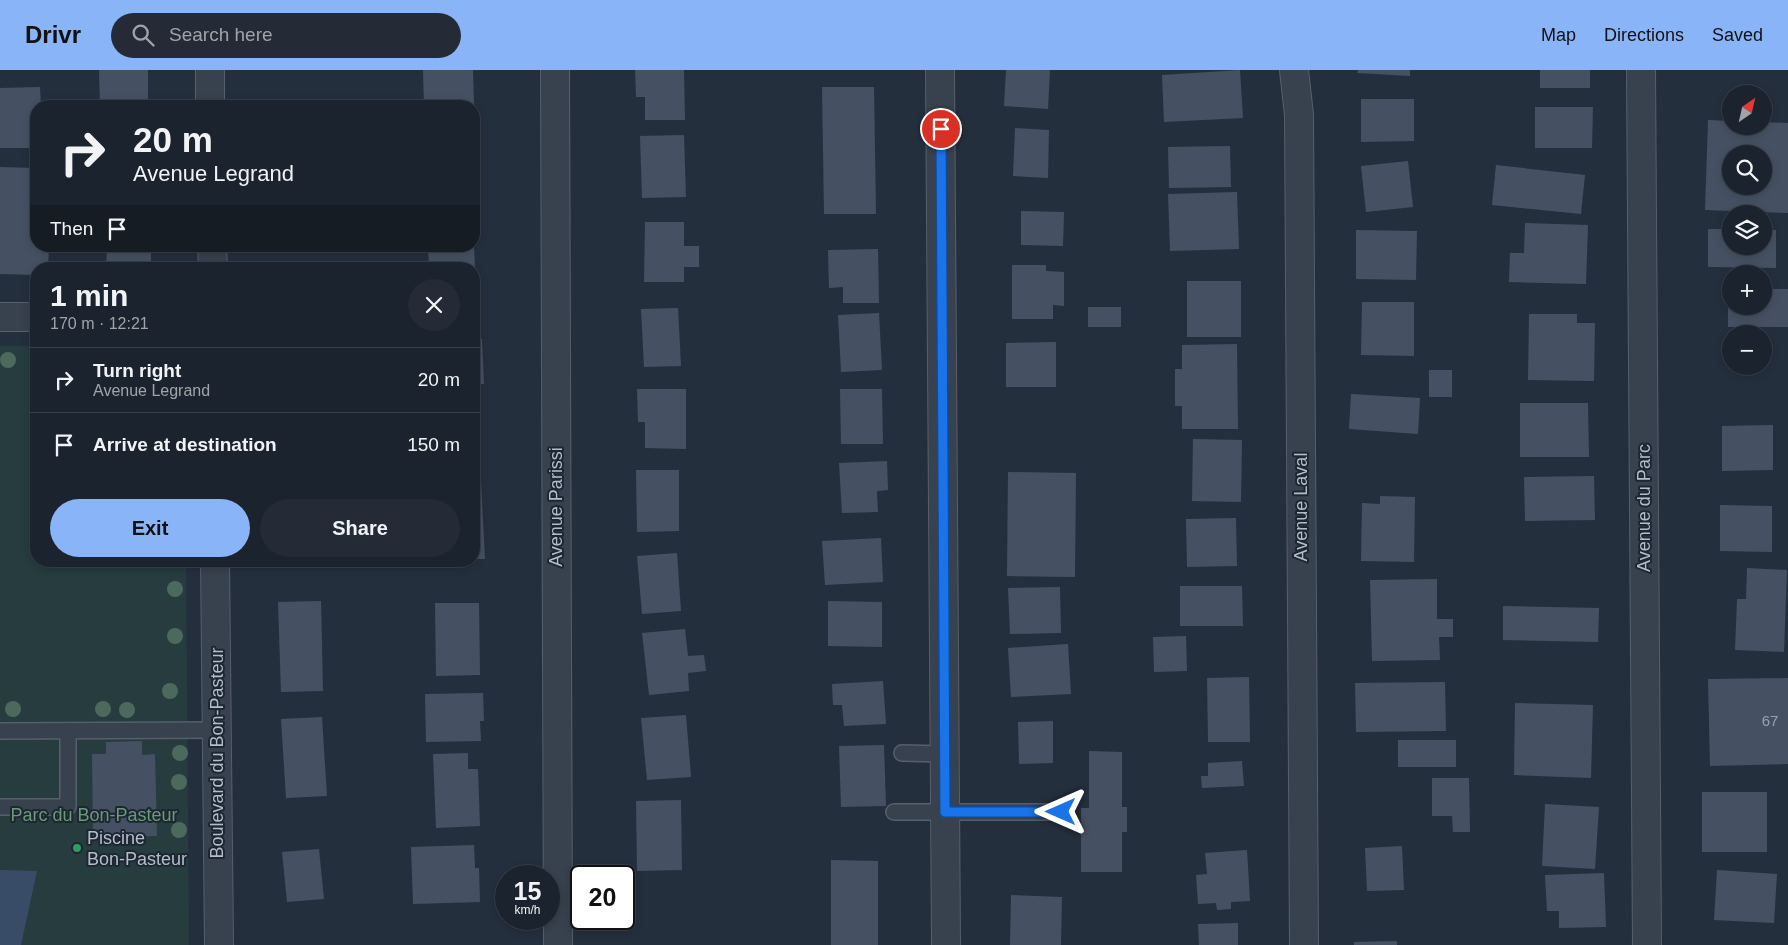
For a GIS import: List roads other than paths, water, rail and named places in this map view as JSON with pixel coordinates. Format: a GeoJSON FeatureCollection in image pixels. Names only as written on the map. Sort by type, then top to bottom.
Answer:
{"type":"FeatureCollection","features":[{"type":"Feature","properties":{"kind":"street"},"geometry":{"type":"LineString","coordinates":[[210,70],[210,100]]}},
{"type":"Feature","properties":{"kind":"street","name":"Avenue Parissi"},"geometry":{"type":"LineString","coordinates":[[555,70],[558,945]]}},
{"type":"Feature","properties":{"kind":"street"},"geometry":{"type":"LineString","coordinates":[[940,70],[946,945]]}},
{"type":"Feature","properties":{"kind":"street","name":"Avenue Laval"},"geometry":{"type":"LineString","coordinates":[[1294,70],[1299,124],[1304,945]]}},
{"type":"Feature","properties":{"kind":"street","name":"Avenue du Parc"},"geometry":{"type":"LineString","coordinates":[[1641,70],[1647,945]]}},
{"type":"Feature","properties":{"kind":"street"},"geometry":{"type":"LineString","coordinates":[[0,317],[30,317]]}},
{"type":"Feature","properties":{"kind":"street","name":"Boulevard du Bon-Pasteur"},"geometry":{"type":"LineString","coordinates":[[215,567],[219,945]]}},
{"type":"Feature","properties":{"kind":"lane"},"geometry":{"type":"LineString","coordinates":[[0,731],[217,730]]}},
{"type":"Feature","properties":{"kind":"lane"},"geometry":{"type":"LineString","coordinates":[[0,807],[68,807],[68,731]]}},
{"type":"Feature","properties":{"kind":"lane"},"geometry":{"type":"LineString","coordinates":[[902,753],[944,754]]}},
{"type":"Feature","properties":{"kind":"lane"},"geometry":{"type":"LineString","coordinates":[[894,812],[1061,812]]}},
{"type":"Feature","properties":{"kind":"water","name":"Piscine Bon-Pasteur"},"geometry":{"type":"Polygon","coordinates":[[[0,870],[37,871],[21,945],[0,945],[0,870]]]}},
{"type":"Feature","properties":{"kind":"place","name":"Piscine Bon-Pasteur"},"geometry":{"type":"Point","coordinates":[77,848]}},
{"type":"Feature","properties":{"kind":"park label","name":"Parc du Bon-Pasteur"},"geometry":{"type":"Point","coordinates":[94,815]}}]}
